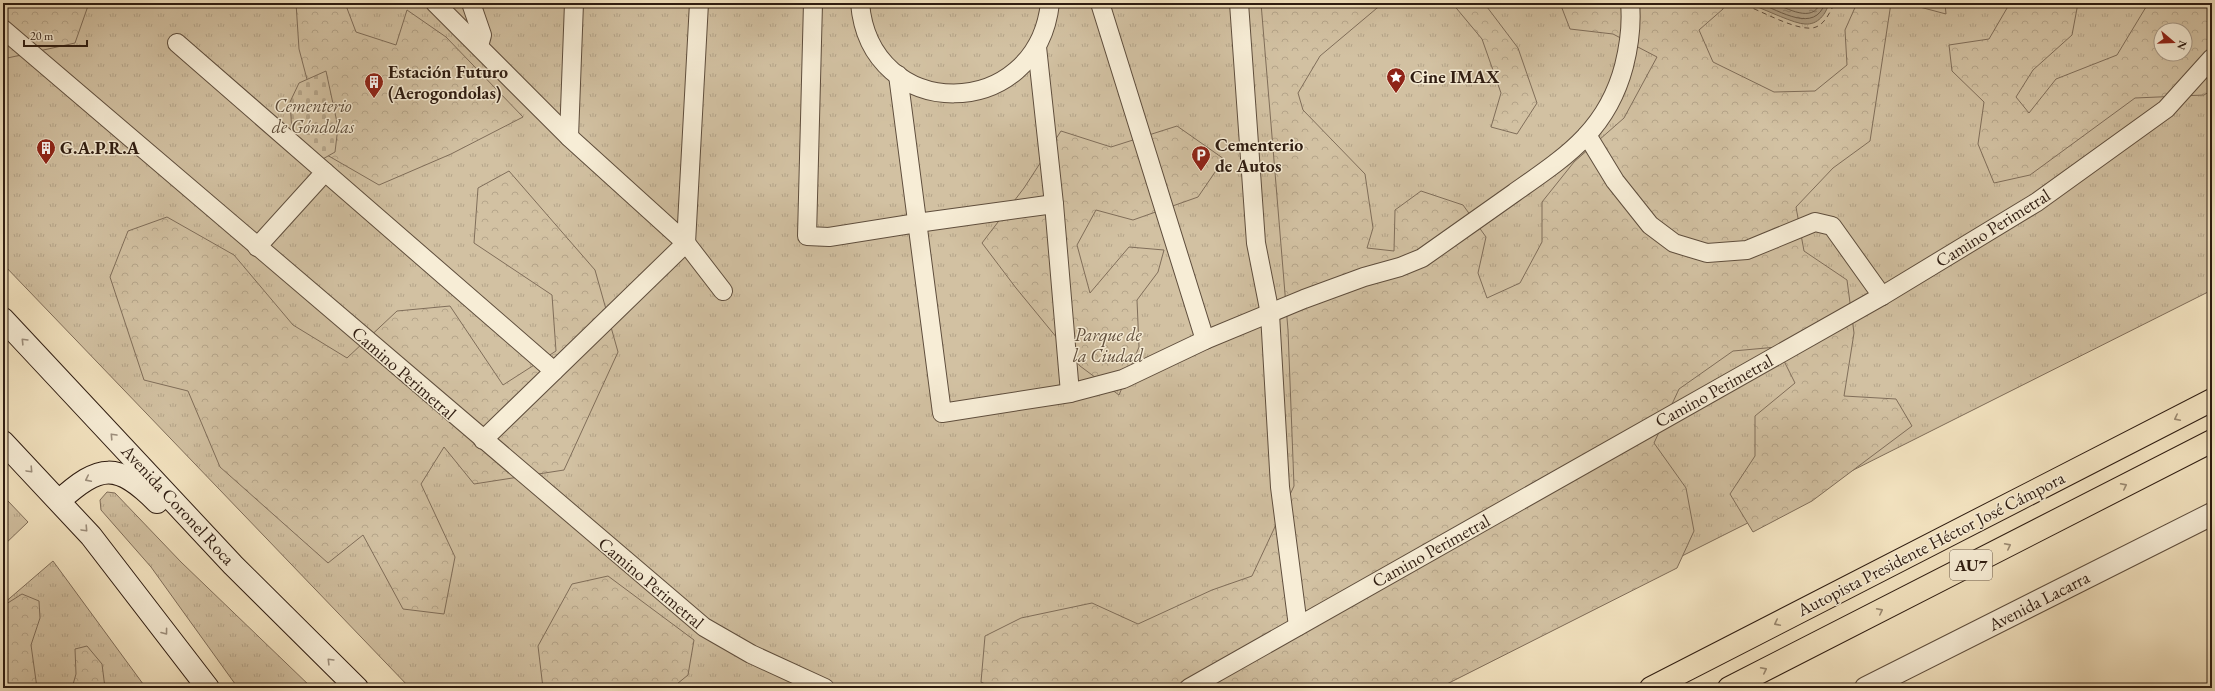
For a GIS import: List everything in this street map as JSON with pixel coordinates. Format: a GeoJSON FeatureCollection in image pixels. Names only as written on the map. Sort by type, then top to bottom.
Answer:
{"type":"FeatureCollection","features":[{"type":"Feature","properties":{"kind":"highway","name":"Autopista Presidente Héctor José Cámpora"},"geometry":{"type":"LineString","coordinates":[[1651,688],[2212,400]]}},
{"type":"Feature","properties":{"kind":"highway","name":"Autopista Presidente Héctor José Cámpora"},"geometry":{"type":"LineString","coordinates":[[1729,688],[2212,441]]}},
{"type":"Feature","properties":{"kind":"main road","name":"Avenida Coronel Roca"},"geometry":{"type":"LineString","coordinates":[[3,319],[233,565],[357,688]]}},
{"type":"Feature","properties":{"kind":"main road"},"geometry":{"type":"LineString","coordinates":[[3,442],[91,536],[208,688]]}},
{"type":"Feature","properties":{"kind":"main road"},"geometry":{"type":"LineString","coordinates":[[59,501],[75,486],[104,472],[130,478],[185,530],[233,565]]}},
{"type":"Feature","properties":{"kind":"main road","name":"Avenida Lacarra"},"geometry":{"type":"LineString","coordinates":[[1866,688],[2212,514]]}},
{"type":"Feature","properties":{"kind":"street"},"geometry":{"type":"LineString","coordinates":[[435,3],[569,136],[686,243],[723,291]]}},
{"type":"Feature","properties":{"kind":"street"},"geometry":{"type":"LineString","coordinates":[[471,3],[482,36],[479,46]]}},
{"type":"Feature","properties":{"kind":"street"},"geometry":{"type":"LineString","coordinates":[[569,136],[574,3]]}},
{"type":"Feature","properties":{"kind":"street"},"geometry":{"type":"LineString","coordinates":[[483,440],[686,243],[699,3]]}},
{"type":"Feature","properties":{"kind":"street"},"geometry":{"type":"LineString","coordinates":[[813,3],[808,236],[829,238],[917,223],[1054,204]]}},
{"type":"Feature","properties":{"kind":"street"},"geometry":{"type":"LineString","coordinates":[[860,3],[864,30],[871,44],[879,57],[898,76],[916,86],[930,91],[961,94],[976,92],[1005,80],[1023,66],[1037,47],[1049,17],[1050,3]]}},
{"type":"Feature","properties":{"kind":"street"},"geometry":{"type":"LineString","coordinates":[[1100,3],[1205,340]]}},
{"type":"Feature","properties":{"kind":"street"},"geometry":{"type":"LineString","coordinates":[[1239,3],[1256,243],[1270,314],[1280,487],[1298,626]]}},
{"type":"Feature","properties":{"kind":"street"},"geometry":{"type":"LineString","coordinates":[[898,76],[942,413],[1070,393],[1124,379],[1205,340],[1364,277],[1400,267],[1422,258],[1543,172],[1571,151],[1588,135],[1609,106],[1620,80],[1629,36],[1630,3]]}},
{"type":"Feature","properties":{"kind":"street","name":"Camino Perimetral"},"geometry":{"type":"LineString","coordinates":[[3,29],[704,627],[751,654],[824,688]]}},
{"type":"Feature","properties":{"kind":"street"},"geometry":{"type":"LineString","coordinates":[[177,43],[554,371]]}},
{"type":"Feature","properties":{"kind":"street"},"geometry":{"type":"LineString","coordinates":[[1037,47],[1054,204],[1070,393]]}},
{"type":"Feature","properties":{"kind":"street","name":"Camino Perimetral"},"geometry":{"type":"LineString","coordinates":[[1189,688],[1882,296],[2037,202],[2166,109],[2212,58]]}},
{"type":"Feature","properties":{"kind":"street"},"geometry":{"type":"LineString","coordinates":[[1588,135],[1615,181],[1650,225],[1674,242],[1707,253],[1747,250],[1815,222],[1832,226],[1882,296]]}},
{"type":"Feature","properties":{"kind":"street"},"geometry":{"type":"LineString","coordinates":[[257,247],[325,172]]}},
{"type":"Feature","properties":{"kind":"green space","name":"Parque de la Ciudad"},"geometry":{"type":"Polygon","coordinates":[[[3,3],[2212,3],[2212,290],[1419,688],[410,688],[3,264],[3,3]]]}},
{"type":"Feature","properties":{"kind":"green space"},"geometry":{"type":"Polygon","coordinates":[[[3,3],[89,3],[75,43],[3,59],[3,3]]]}},
{"type":"Feature","properties":{"kind":"green space"},"geometry":{"type":"Polygon","coordinates":[[[296,3],[345,3],[356,32],[396,45],[407,10],[446,37],[523,117],[451,154],[379,185],[327,155],[299,49],[296,3]]]}},
{"type":"Feature","properties":{"kind":"green space"},"geometry":{"type":"Polygon","coordinates":[[[1261,3],[1297,3],[1303,5],[1304,3],[1383,3],[1320,56],[1298,93],[1303,110],[1365,174],[1373,228],[1367,248],[1394,251],[1395,210],[1421,191],[1463,205],[1486,237],[1478,273],[1487,298],[1520,283],[1542,242],[1542,202],[1574,162],[1624,118],[1657,57],[1613,34],[1570,29],[1560,3],[1724,3],[1723,9],[1699,30],[1713,62],[1774,92],[1815,91],[1847,65],[1845,30],[1857,3],[1891,3],[1870,141],[1833,168],[1796,207],[1804,251],[1847,280],[1854,333],[1844,396],[1896,399],[1912,426],[1812,501],[1753,532],[1730,494],[1755,456],[1755,416],[1795,383],[1777,347],[1733,351],[1679,389],[1654,443],[1686,488],[1694,531],[1677,568],[1439,688],[993,688],[981,682],[985,636],[1021,618],[1092,603],[1138,624],[1212,590],[1252,576],[1294,486],[1288,330],[1261,3]]]}},
{"type":"Feature","properties":{"kind":"green space"},"geometry":{"type":"Polygon","coordinates":[[[1452,3],[1484,3],[1518,48],[1537,103],[1517,134],[1491,127],[1501,93],[1482,39],[1452,3]]]}},
{"type":"Feature","properties":{"kind":"green space"},"geometry":{"type":"Polygon","coordinates":[[[1915,3],[1945,3],[1946,14],[1916,6],[1915,3]]]}},
{"type":"Feature","properties":{"kind":"green space"},"geometry":{"type":"Polygon","coordinates":[[[2010,3],[2078,3],[2072,35],[2033,70],[2016,97],[2029,113],[2056,79],[2117,55],[2146,7],[2154,3],[2212,3],[2212,90],[2204,95],[2135,98],[2030,175],[1994,183],[1978,144],[1984,102],[1952,71],[1949,45],[1989,39],[2010,3]]]}},
{"type":"Feature","properties":{"kind":"green space","name":"Cementerio de Góndolas"},"geometry":{"type":"Polygon","coordinates":[[[326,71],[338,127],[335,152],[321,160],[292,132],[290,102],[299,83],[326,71]]]}},
{"type":"Feature","properties":{"kind":"green space"},"geometry":{"type":"Polygon","coordinates":[[[1177,126],[1224,159],[1198,197],[1133,220],[1096,210],[1077,245],[1090,293],[1129,247],[1164,250],[1158,272],[1137,300],[1139,347],[1119,395],[1080,366],[1016,288],[982,243],[1024,188],[1061,131],[1111,147],[1177,126]]]}},
{"type":"Feature","properties":{"kind":"green space"},"geometry":{"type":"Polygon","coordinates":[[[509,171],[595,270],[618,352],[564,470],[474,484],[444,447],[421,484],[455,557],[444,614],[403,609],[363,535],[328,563],[220,467],[188,391],[144,380],[110,277],[128,231],[167,217],[234,255],[293,325],[347,358],[397,311],[450,306],[503,385],[556,351],[552,295],[474,243],[478,188],[509,171]]]}},
{"type":"Feature","properties":{"kind":"green space"},"geometry":{"type":"Polygon","coordinates":[[[107,492],[115,493],[181,562],[312,688],[238,688],[151,567],[101,510],[100,500],[107,492]]]}},
{"type":"Feature","properties":{"kind":"green space"},"geometry":{"type":"Polygon","coordinates":[[[8,501],[28,522],[3,546],[3,506],[8,501]]]}},
{"type":"Feature","properties":{"kind":"green space"},"geometry":{"type":"Polygon","coordinates":[[[53,561],[146,688],[3,688],[3,604],[53,561]]]}},
{"type":"Feature","properties":{"kind":"green space"},"geometry":{"type":"Polygon","coordinates":[[[608,576],[694,640],[688,675],[672,688],[543,688],[538,646],[572,584],[608,576]]]}},
{"type":"Feature","properties":{"kind":"green space"},"geometry":{"type":"Polygon","coordinates":[[[22,594],[39,601],[40,618],[31,645],[37,688],[3,688],[3,606],[22,594]]]}},
{"type":"Feature","properties":{"kind":"green space"},"geometry":{"type":"Polygon","coordinates":[[[87,646],[102,664],[105,688],[72,688],[76,674],[75,649],[87,646]]]}},
{"type":"Feature","properties":{"kind":"water"},"geometry":{"type":"Polygon","coordinates":[[[1752,3],[1829,3],[1824,15],[1818,21],[1805,24],[1795,22],[1755,6],[1752,3]]]}},
{"type":"Feature","properties":{"kind":"ferry route"},"geometry":{"type":"LineString","coordinates":[[1747,3],[1752,8],[1784,22],[1810,28],[1816,27],[1822,23],[1835,3]]}},
{"type":"Feature","properties":{"kind":"place","name":"Cine IMAX"},"geometry":{"type":"Point","coordinates":[1396,94]}},
{"type":"Feature","properties":{"kind":"place","name":"Estación Futuro (Aerogondolas)"},"geometry":{"type":"Point","coordinates":[374,99]}},
{"type":"Feature","properties":{"kind":"place","name":"G.A.P.R.A"},"geometry":{"type":"Point","coordinates":[46,165]}},
{"type":"Feature","properties":{"kind":"place","name":"Cementerio de Autos"},"geometry":{"type":"Point","coordinates":[1201,172]}}]}
